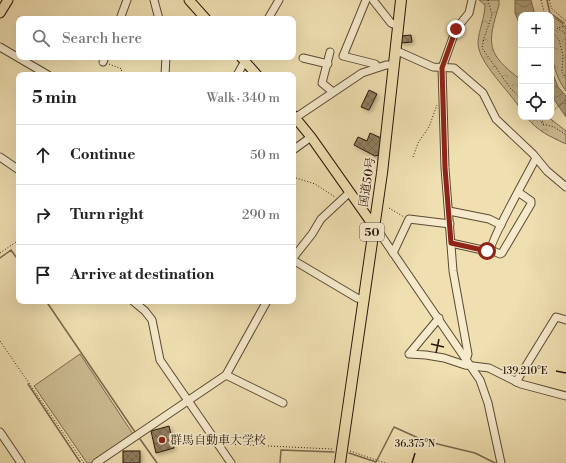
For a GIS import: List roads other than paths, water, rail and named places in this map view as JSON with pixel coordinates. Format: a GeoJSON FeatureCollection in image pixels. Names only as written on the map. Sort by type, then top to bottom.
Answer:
{"type":"FeatureCollection","features":[{"type":"Feature","properties":{"kind":"highway","name":"国道50号"},"geometry":{"type":"LineString","coordinates":[[340,463],[386,139],[401,0]]}},
{"type":"Feature","properties":{"kind":"main road"},"geometry":{"type":"LineString","coordinates":[[1,9],[8,0]]}},
{"type":"Feature","properties":{"kind":"main road"},"geometry":{"type":"LineString","coordinates":[[189,0],[203,16]]}},
{"type":"Feature","properties":{"kind":"main road"},"geometry":{"type":"LineString","coordinates":[[244,60],[254,72]]}},
{"type":"Feature","properties":{"kind":"main road"},"geometry":{"type":"LineString","coordinates":[[296,119],[311,137],[373,225]]}},
{"type":"Feature","properties":{"kind":"street"},"geometry":{"type":"LineString","coordinates":[[121,16],[128,0]]}},
{"type":"Feature","properties":{"kind":"street"},"geometry":{"type":"LineString","coordinates":[[154,0],[159,16]]}},
{"type":"Feature","properties":{"kind":"street"},"geometry":{"type":"LineString","coordinates":[[270,16],[279,0]]}},
{"type":"Feature","properties":{"kind":"street"},"geometry":{"type":"LineString","coordinates":[[366,0],[343,56],[376,64],[378,67]]}},
{"type":"Feature","properties":{"kind":"street"},"geometry":{"type":"LineString","coordinates":[[373,0],[392,23],[398,26]]}},
{"type":"Feature","properties":{"kind":"street"},"geometry":{"type":"LineString","coordinates":[[468,362],[468,354],[457,300],[451,243],[445,168],[442,68],[456,29],[469,13],[472,0]]}},
{"type":"Feature","properties":{"kind":"street"},"geometry":{"type":"LineString","coordinates":[[0,47],[16,56]]}},
{"type":"Feature","properties":{"kind":"street"},"geometry":{"type":"LineString","coordinates":[[395,50],[433,67],[454,68],[478,88],[488,101],[496,118],[547,171],[566,187]]}},
{"type":"Feature","properties":{"kind":"street"},"geometry":{"type":"LineString","coordinates":[[330,52],[322,83],[333,92]]}},
{"type":"Feature","properties":{"kind":"street"},"geometry":{"type":"LineString","coordinates":[[303,58],[328,64]]}},
{"type":"Feature","properties":{"kind":"street"},"geometry":{"type":"LineString","coordinates":[[22,60],[43,72]]}},
{"type":"Feature","properties":{"kind":"street"},"geometry":{"type":"LineString","coordinates":[[165,72],[166,60]]}},
{"type":"Feature","properties":{"kind":"street"},"geometry":{"type":"LineString","coordinates":[[238,72],[243,60]]}},
{"type":"Feature","properties":{"kind":"street"},"geometry":{"type":"LineString","coordinates":[[296,116],[362,73],[378,67],[394,65]]}},
{"type":"Feature","properties":{"kind":"street"},"geometry":{"type":"LineString","coordinates":[[296,148],[311,137]]}},
{"type":"Feature","properties":{"kind":"street"},"geometry":{"type":"LineString","coordinates":[[0,157],[16,168]]}},
{"type":"Feature","properties":{"kind":"street"},"geometry":{"type":"LineString","coordinates":[[491,250],[491,245],[501,224],[536,158]]}},
{"type":"Feature","properties":{"kind":"street"},"geometry":{"type":"LineString","coordinates":[[296,254],[312,234],[321,219],[350,192]]}},
{"type":"Feature","properties":{"kind":"street"},"geometry":{"type":"LineString","coordinates":[[451,243],[487,251],[491,250],[500,254],[502,253],[531,204],[531,201],[518,192]]}},
{"type":"Feature","properties":{"kind":"street"},"geometry":{"type":"LineString","coordinates":[[449,211],[489,219],[501,224]]}},
{"type":"Feature","properties":{"kind":"street"},"geometry":{"type":"LineString","coordinates":[[393,253],[409,219],[450,224]]}},
{"type":"Feature","properties":{"kind":"street"},"geometry":{"type":"LineString","coordinates":[[373,225],[468,362],[485,390],[501,463]]}},
{"type":"Feature","properties":{"kind":"street"},"geometry":{"type":"LineString","coordinates":[[296,260],[357,298],[363,300]]}},
{"type":"Feature","properties":{"kind":"street"},"geometry":{"type":"LineString","coordinates":[[137,304],[152,320],[160,360],[231,463]]}},
{"type":"Feature","properties":{"kind":"street"},"geometry":{"type":"LineString","coordinates":[[96,463],[226,375],[265,304]]}},
{"type":"Feature","properties":{"kind":"street"},"geometry":{"type":"LineString","coordinates":[[438,318],[409,354],[444,358],[460,364],[468,362],[489,368],[516,382],[566,396]]}},
{"type":"Feature","properties":{"kind":"street"},"geometry":{"type":"LineString","coordinates":[[516,382],[556,318],[566,320]]}},
{"type":"Feature","properties":{"kind":"street"},"geometry":{"type":"LineString","coordinates":[[226,375],[283,403]]}},
{"type":"Feature","properties":{"kind":"street"},"geometry":{"type":"LineString","coordinates":[[0,432],[21,463]]}},
{"type":"Feature","properties":{"kind":"water"},"geometry":{"type":"Polygon","coordinates":[[[515,0],[531,0],[534,12],[518,12],[518,20],[515,13],[515,0]]]}},
{"type":"Feature","properties":{"kind":"water"},"geometry":{"type":"Polygon","coordinates":[[[554,77],[558,87],[566,96],[566,117],[554,99],[554,77]]]}},
{"type":"Feature","properties":{"kind":"waterway"},"geometry":{"type":"LineString","coordinates":[[547,0],[550,13],[564,23]]}},
{"type":"Feature","properties":{"kind":"waterway"},"geometry":{"type":"LineString","coordinates":[[0,258],[11,250],[16,257]]}},
{"type":"Feature","properties":{"kind":"waterway"},"geometry":{"type":"LineString","coordinates":[[48,304],[135,432]]}},
{"type":"Feature","properties":{"kind":"waterway"},"geometry":{"type":"LineString","coordinates":[[28,384],[80,462]]}},
{"type":"Feature","properties":{"kind":"waterway"},"geometry":{"type":"LineString","coordinates":[[349,453],[376,462],[394,427],[425,441],[475,453],[495,463]]}},
{"type":"Feature","properties":{"kind":"waterway"},"geometry":{"type":"LineString","coordinates":[[140,439],[157,463]]}},
{"type":"Feature","properties":{"kind":"waterway"},"geometry":{"type":"LineString","coordinates":[[280,463],[281,450],[334,452]]}},
{"type":"Feature","properties":{"kind":"place","name":"群馬自動車大学校"},"geometry":{"type":"Point","coordinates":[162,440]}}]}
